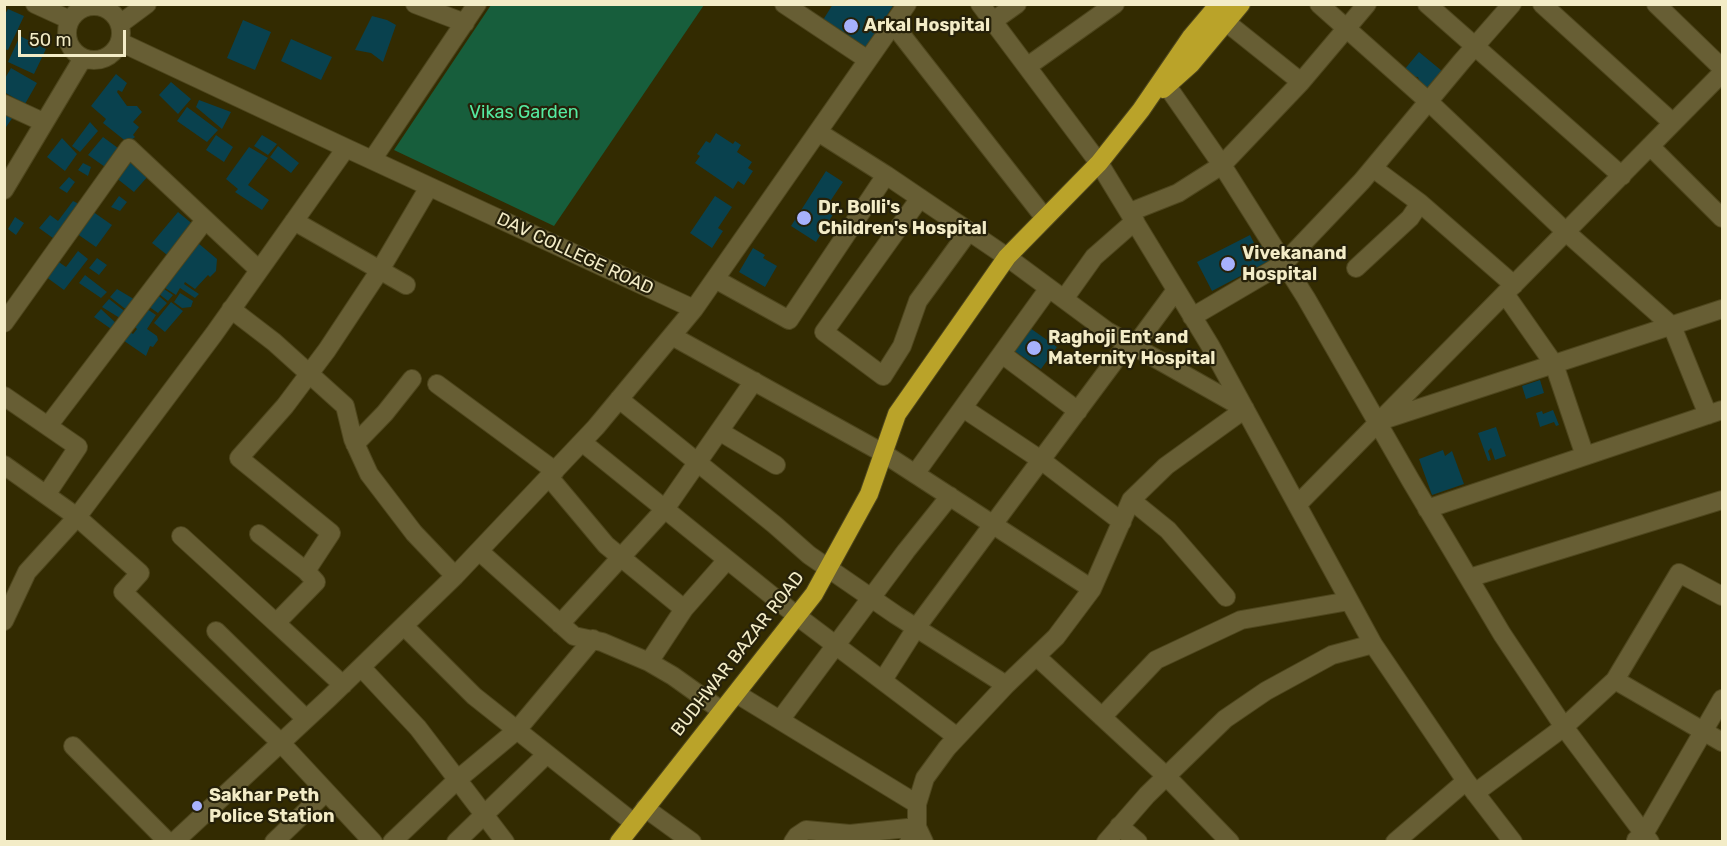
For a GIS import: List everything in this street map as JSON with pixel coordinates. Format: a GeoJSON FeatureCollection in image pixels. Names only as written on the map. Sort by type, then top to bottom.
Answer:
{"type":"FeatureCollection","features":[{"type":"Feature","properties":{"kind":"highway"},"geometry":{"type":"LineString","coordinates":[[1141,110],[1191,37],[1220,4]]}},
{"type":"Feature","properties":{"kind":"highway"},"geometry":{"type":"LineString","coordinates":[[1141,110],[1191,64],[1241,4]]}},
{"type":"Feature","properties":{"kind":"highway","name":"BUDHWAR BAZAR ROAD"},"geometry":{"type":"LineString","coordinates":[[619,842],[814,594],[869,494],[897,414],[1007,257],[1099,163],[1141,110]]}},
{"type":"Feature","properties":{"kind":"street"},"geometry":{"type":"LineString","coordinates":[[35,4],[79,11]]}},
{"type":"Feature","properties":{"kind":"street"},"geometry":{"type":"LineString","coordinates":[[120,33],[116,16],[101,6],[92,5],[79,11],[67,29],[67,38],[70,46],[83,58],[92,60],[109,56],[120,33],[147,4]]}},
{"type":"Feature","properties":{"kind":"street"},"geometry":{"type":"LineString","coordinates":[[415,4],[465,23]]}},
{"type":"Feature","properties":{"kind":"street"},"geometry":{"type":"LineString","coordinates":[[372,160],[477,4]]}},
{"type":"Feature","properties":{"kind":"street"},"geometry":{"type":"LineString","coordinates":[[784,4],[868,60]]}},
{"type":"Feature","properties":{"kind":"street"},"geometry":{"type":"LineString","coordinates":[[174,842],[343,685],[455,576],[582,442],[694,309],[907,4]]}},
{"type":"Feature","properties":{"kind":"street"},"geometry":{"type":"LineString","coordinates":[[980,4],[1099,163],[1133,216],[1245,409],[1373,644],[1471,787],[1513,842]]}},
{"type":"Feature","properties":{"kind":"street"},"geometry":{"type":"LineString","coordinates":[[993,21],[1017,4]]}},
{"type":"Feature","properties":{"kind":"street"},"geometry":{"type":"LineString","coordinates":[[1028,66],[1115,4]]}},
{"type":"Feature","properties":{"kind":"street"},"geometry":{"type":"LineString","coordinates":[[1319,4],[1672,326],[1715,413],[1427,509]]}},
{"type":"Feature","properties":{"kind":"street"},"geometry":{"type":"LineString","coordinates":[[915,474],[1002,354],[1056,294],[1133,216],[1178,193],[1222,165],[1301,82],[1367,4]]}},
{"type":"Feature","properties":{"kind":"street"},"geometry":{"type":"LineString","coordinates":[[1427,4],[1622,176]]}},
{"type":"Feature","properties":{"kind":"street"},"geometry":{"type":"LineString","coordinates":[[1192,317],[1284,263],[1373,168],[1512,4]]}},
{"type":"Feature","properties":{"kind":"street"},"geometry":{"type":"LineString","coordinates":[[1542,4],[1673,123]]}},
{"type":"Feature","properties":{"kind":"street"},"geometry":{"type":"LineString","coordinates":[[1656,4],[1722,68]]}},
{"type":"Feature","properties":{"kind":"street"},"geometry":{"type":"LineString","coordinates":[[1226,22],[1301,82]]}},
{"type":"Feature","properties":{"kind":"street"},"geometry":{"type":"LineString","coordinates":[[893,24],[1044,217]]}},
{"type":"Feature","properties":{"kind":"street","name":"DAV COLLEGE ROAD"},"geometry":{"type":"LineString","coordinates":[[120,33],[346,148],[694,309]]}},
{"type":"Feature","properties":{"kind":"street"},"geometry":{"type":"LineString","coordinates":[[4,190],[83,58]]}},
{"type":"Feature","properties":{"kind":"street"},"geometry":{"type":"LineString","coordinates":[[1297,505],[1722,73]]}},
{"type":"Feature","properties":{"kind":"street"},"geometry":{"type":"LineString","coordinates":[[1167,86],[1222,165],[1306,298],[1502,634],[1564,728],[1643,839],[1722,699]]}},
{"type":"Feature","properties":{"kind":"street"},"geometry":{"type":"LineString","coordinates":[[4,104],[43,122]]}},
{"type":"Feature","properties":{"kind":"street"},"geometry":{"type":"LineString","coordinates":[[818,132],[1007,257],[1107,331],[1245,409]]}},
{"type":"Feature","properties":{"kind":"street"},"geometry":{"type":"LineString","coordinates":[[1650,146],[1722,218]]}},
{"type":"Feature","properties":{"kind":"street"},"geometry":{"type":"LineString","coordinates":[[4,323],[129,148],[259,270]]}},
{"type":"Feature","properties":{"kind":"street"},"geometry":{"type":"LineString","coordinates":[[4,621],[27,572],[77,516],[231,309],[346,148]]}},
{"type":"Feature","properties":{"kind":"street"},"geometry":{"type":"LineString","coordinates":[[1373,168],[1420,203],[1510,290],[1554,364],[1586,456]]}},
{"type":"Feature","properties":{"kind":"street"},"geometry":{"type":"LineString","coordinates":[[715,279],[789,320],[886,175]]}},
{"type":"Feature","properties":{"kind":"street"},"geometry":{"type":"LineString","coordinates":[[306,571],[331,533],[239,458],[285,406],[309,373],[380,270],[429,187]]}},
{"type":"Feature","properties":{"kind":"street"},"geometry":{"type":"LineString","coordinates":[[920,198],[824,332],[883,376],[902,346],[918,302],[969,231]]}},
{"type":"Feature","properties":{"kind":"street"},"geometry":{"type":"LineString","coordinates":[[1356,268],[1410,218],[1420,203]]}},
{"type":"Feature","properties":{"kind":"street"},"geometry":{"type":"LineString","coordinates":[[48,426],[205,220]]}},
{"type":"Feature","properties":{"kind":"street"},"geometry":{"type":"LineString","coordinates":[[294,221],[406,285]]}},
{"type":"Feature","properties":{"kind":"street"},"geometry":{"type":"LineString","coordinates":[[882,680],[916,628],[1041,460],[1176,290]]}},
{"type":"Feature","properties":{"kind":"street"},"geometry":{"type":"LineString","coordinates":[[231,309],[274,342],[345,406],[355,444],[369,474],[414,533],[455,576]]}},
{"type":"Feature","properties":{"kind":"street"},"geometry":{"type":"LineString","coordinates":[[1379,422],[1722,309]]}},
{"type":"Feature","properties":{"kind":"street"},"geometry":{"type":"LineString","coordinates":[[672,336],[884,453],[1092,589]]}},
{"type":"Feature","properties":{"kind":"street"},"geometry":{"type":"LineString","coordinates":[[1002,354],[1078,411]]}},
{"type":"Feature","properties":{"kind":"street"},"geometry":{"type":"LineString","coordinates":[[355,444],[412,379]]}},
{"type":"Feature","properties":{"kind":"street"},"geometry":{"type":"LineString","coordinates":[[560,624],[664,509],[754,381]]}},
{"type":"Feature","properties":{"kind":"street"},"geometry":{"type":"LineString","coordinates":[[437,384],[552,474],[606,545],[684,609]]}},
{"type":"Feature","properties":{"kind":"street"},"geometry":{"type":"LineString","coordinates":[[4,396],[78,447],[46,495]]}},
{"type":"Feature","properties":{"kind":"street"},"geometry":{"type":"LineString","coordinates":[[619,399],[776,525],[809,555],[916,628],[1006,685]]}},
{"type":"Feature","properties":{"kind":"street"},"geometry":{"type":"LineString","coordinates":[[963,408],[1041,460],[1122,522]]}},
{"type":"Feature","properties":{"kind":"street"},"geometry":{"type":"LineString","coordinates":[[794,842],[797,836],[806,830],[917,837],[917,804],[925,778],[957,737],[1056,637],[1092,589],[1131,500],[1166,466],[1245,409]]}},
{"type":"Feature","properties":{"kind":"street"},"geometry":{"type":"LineString","coordinates":[[718,431],[776,465]]}},
{"type":"Feature","properties":{"kind":"street"},"geometry":{"type":"LineString","coordinates":[[582,442],[797,616],[957,737]]}},
{"type":"Feature","properties":{"kind":"street"},"geometry":{"type":"LineString","coordinates":[[4,465],[77,516],[140,573],[123,592],[280,743],[373,842]]}},
{"type":"Feature","properties":{"kind":"street"},"geometry":{"type":"LineString","coordinates":[[780,720],[950,496]]}},
{"type":"Feature","properties":{"kind":"street"},"geometry":{"type":"LineString","coordinates":[[1131,500],[1168,530],[1226,597]]}},
{"type":"Feature","properties":{"kind":"street"},"geometry":{"type":"LineString","coordinates":[[1469,578],[1722,500]]}},
{"type":"Feature","properties":{"kind":"street"},"geometry":{"type":"LineString","coordinates":[[259,534],[306,571],[316,582],[276,623]]}},
{"type":"Feature","properties":{"kind":"street"},"geometry":{"type":"LineString","coordinates":[[181,536],[343,685]]}},
{"type":"Feature","properties":{"kind":"street"},"geometry":{"type":"LineString","coordinates":[[479,550],[574,636],[603,642],[649,662],[674,676],[722,711]]}},
{"type":"Feature","properties":{"kind":"street"},"geometry":{"type":"LineString","coordinates":[[649,662],[684,609],[727,560]]}},
{"type":"Feature","properties":{"kind":"street"},"geometry":{"type":"LineString","coordinates":[[1395,842],[1471,787],[1564,728],[1615,680],[1679,573],[1722,596]]}},
{"type":"Feature","properties":{"kind":"street"},"geometry":{"type":"LineString","coordinates":[[1102,717],[1156,660],[1241,620],[1349,601]]}},
{"type":"Feature","properties":{"kind":"street"},"geometry":{"type":"LineString","coordinates":[[404,626],[474,696],[547,754],[640,815],[690,841]]}},
{"type":"Feature","properties":{"kind":"street"},"geometry":{"type":"LineString","coordinates":[[216,631],[306,719]]}},
{"type":"Feature","properties":{"kind":"street"},"geometry":{"type":"LineString","coordinates":[[392,842],[457,780],[517,730],[593,639]]}},
{"type":"Feature","properties":{"kind":"street"},"geometry":{"type":"LineString","coordinates":[[1106,842],[1166,776],[1226,719],[1266,691],[1332,655],[1373,644]]}},
{"type":"Feature","properties":{"kind":"street"},"geometry":{"type":"LineString","coordinates":[[1036,656],[1166,776],[1230,842]]}},
{"type":"Feature","properties":{"kind":"street"},"geometry":{"type":"LineString","coordinates":[[361,667],[418,728],[505,842]]}},
{"type":"Feature","properties":{"kind":"street"},"geometry":{"type":"LineString","coordinates":[[1615,680],[1722,742]]}},
{"type":"Feature","properties":{"kind":"street"},"geometry":{"type":"LineString","coordinates":[[737,693],[917,804]]}},
{"type":"Feature","properties":{"kind":"street"},"geometry":{"type":"LineString","coordinates":[[73,746],[168,842]]}},
{"type":"Feature","properties":{"kind":"street"},"geometry":{"type":"LineString","coordinates":[[456,842],[547,754]]}},
{"type":"Feature","properties":{"kind":"street"},"geometry":{"type":"LineString","coordinates":[[274,842],[326,792]]}},
{"type":"Feature","properties":{"kind":"street"},"geometry":{"type":"LineString","coordinates":[[1119,826],[1138,842]]}},
{"type":"Feature","properties":{"kind":"green space","name":"Vikas Garden"},"geometry":{"type":"Polygon","coordinates":[[[491,5],[704,5],[554,226],[394,150],[491,5]]]}},
{"type":"Feature","properties":{"kind":"building"},"geometry":{"type":"Polygon","coordinates":[[[833,4],[894,4],[867,48],[823,20],[833,4]]]}},
{"type":"Feature","properties":{"kind":"building"},"geometry":{"type":"Polygon","coordinates":[[[8,9],[24,16],[8,50],[4,49],[4,16],[8,9]]]}},
{"type":"Feature","properties":{"kind":"building"},"geometry":{"type":"Polygon","coordinates":[[[372,16],[396,25],[383,62],[371,53],[355,50],[372,16]]]}},
{"type":"Feature","properties":{"kind":"building"},"geometry":{"type":"Polygon","coordinates":[[[243,20],[271,32],[255,70],[227,58],[243,20]]]}},
{"type":"Feature","properties":{"kind":"building"},"geometry":{"type":"Polygon","coordinates":[[[20,36],[46,49],[34,74],[8,62],[20,36]]]}},
{"type":"Feature","properties":{"kind":"building"},"geometry":{"type":"Polygon","coordinates":[[[291,39],[332,57],[321,80],[281,61],[291,39]]]}},
{"type":"Feature","properties":{"kind":"building"},"geometry":{"type":"Polygon","coordinates":[[[1419,52],[1442,71],[1428,88],[1421,86],[1418,77],[1407,76],[1404,70],[1419,52]]]}},
{"type":"Feature","properties":{"kind":"building"},"geometry":{"type":"Polygon","coordinates":[[[11,68],[37,83],[25,104],[4,92],[4,80],[11,68]]]}},
{"type":"Feature","properties":{"kind":"building"},"geometry":{"type":"Polygon","coordinates":[[[116,74],[127,83],[122,92],[118,90],[117,92],[127,106],[137,106],[142,112],[133,122],[139,127],[133,135],[135,137],[128,143],[103,123],[106,119],[91,106],[116,74]]]}},
{"type":"Feature","properties":{"kind":"building"},"geometry":{"type":"Polygon","coordinates":[[[171,82],[191,99],[178,114],[159,95],[171,82]]]}},
{"type":"Feature","properties":{"kind":"building"},"geometry":{"type":"Polygon","coordinates":[[[199,100],[231,112],[222,129],[196,107],[199,100]]]}},
{"type":"Feature","properties":{"kind":"building"},"geometry":{"type":"Polygon","coordinates":[[[187,107],[218,130],[207,142],[177,121],[187,107]]]}},
{"type":"Feature","properties":{"kind":"building"},"geometry":{"type":"Polygon","coordinates":[[[4,112],[13,117],[4,130],[4,112]]]}},
{"type":"Feature","properties":{"kind":"building"},"geometry":{"type":"Polygon","coordinates":[[[90,122],[98,131],[80,152],[72,146],[90,122]]]}},
{"type":"Feature","properties":{"kind":"building"},"geometry":{"type":"Polygon","coordinates":[[[716,133],[733,144],[735,141],[741,145],[737,152],[752,162],[748,168],[753,171],[744,185],[738,181],[733,189],[695,163],[700,156],[697,154],[706,141],[710,143],[716,133]]]}},
{"type":"Feature","properties":{"kind":"building"},"geometry":{"type":"Polygon","coordinates":[[[216,135],[233,147],[224,162],[206,150],[216,135]]]}},
{"type":"Feature","properties":{"kind":"building"},"geometry":{"type":"Polygon","coordinates":[[[262,135],[277,144],[268,155],[254,146],[262,135]]]}},
{"type":"Feature","properties":{"kind":"building"},"geometry":{"type":"Polygon","coordinates":[[[103,137],[122,151],[108,169],[88,155],[103,137]]]}},
{"type":"Feature","properties":{"kind":"building"},"geometry":{"type":"Polygon","coordinates":[[[62,138],[77,154],[65,171],[47,157],[62,138]]]}},
{"type":"Feature","properties":{"kind":"building"},"geometry":{"type":"Polygon","coordinates":[[[278,146],[299,163],[291,173],[270,157],[278,146]]]}},
{"type":"Feature","properties":{"kind":"building"},"geometry":{"type":"Polygon","coordinates":[[[249,147],[268,158],[248,185],[269,200],[262,210],[235,192],[238,189],[226,179],[249,147]]]}},
{"type":"Feature","properties":{"kind":"building"},"geometry":{"type":"Polygon","coordinates":[[[128,158],[149,175],[134,192],[115,177],[128,158]]]}},
{"type":"Feature","properties":{"kind":"building"},"geometry":{"type":"Polygon","coordinates":[[[83,163],[91,167],[88,176],[78,170],[83,163]]]}},
{"type":"Feature","properties":{"kind":"building"},"geometry":{"type":"Polygon","coordinates":[[[826,171],[843,182],[829,203],[837,208],[816,242],[791,226],[826,171]]]}},
{"type":"Feature","properties":{"kind":"building"},"geometry":{"type":"Polygon","coordinates":[[[69,177],[75,182],[67,193],[59,188],[69,177]]]}},
{"type":"Feature","properties":{"kind":"building"},"geometry":{"type":"Polygon","coordinates":[[[119,196],[127,202],[120,211],[111,207],[119,196]]]}},
{"type":"Feature","properties":{"kind":"building"},"geometry":{"type":"Polygon","coordinates":[[[715,196],[732,207],[718,228],[723,231],[712,248],[690,233],[715,196]]]}},
{"type":"Feature","properties":{"kind":"building"},"geometry":{"type":"Polygon","coordinates":[[[73,201],[81,205],[57,241],[39,228],[50,215],[58,221],[73,201]]]}},
{"type":"Feature","properties":{"kind":"building"},"geometry":{"type":"Polygon","coordinates":[[[89,209],[112,225],[96,247],[73,231],[89,209]]]}},
{"type":"Feature","properties":{"kind":"building"},"geometry":{"type":"Polygon","coordinates":[[[178,212],[195,226],[171,258],[152,243],[178,212]]]}},
{"type":"Feature","properties":{"kind":"building"},"geometry":{"type":"Polygon","coordinates":[[[15,217],[24,223],[16,235],[8,229],[15,217]]]}},
{"type":"Feature","properties":{"kind":"building"},"geometry":{"type":"Polygon","coordinates":[[[1250,235],[1254,249],[1261,245],[1269,261],[1212,291],[1197,262],[1250,235]]]}},
{"type":"Feature","properties":{"kind":"building"},"geometry":{"type":"Polygon","coordinates":[[[198,243],[217,259],[216,271],[210,277],[208,275],[195,289],[185,282],[184,284],[199,294],[195,298],[180,288],[176,295],[159,284],[198,243]]]}},
{"type":"Feature","properties":{"kind":"building"},"geometry":{"type":"Polygon","coordinates":[[[753,248],[765,255],[763,258],[777,266],[765,287],[739,272],[753,248]]]}},
{"type":"Feature","properties":{"kind":"building"},"geometry":{"type":"Polygon","coordinates":[[[78,251],[88,259],[64,290],[42,274],[53,258],[66,267],[78,251]]]}},
{"type":"Feature","properties":{"kind":"building"},"geometry":{"type":"Polygon","coordinates":[[[97,258],[107,265],[99,275],[89,268],[97,258]]]}},
{"type":"Feature","properties":{"kind":"building"},"geometry":{"type":"Polygon","coordinates":[[[85,275],[107,292],[101,298],[79,283],[85,275]]]}},
{"type":"Feature","properties":{"kind":"building"},"geometry":{"type":"Polygon","coordinates":[[[158,285],[173,295],[168,301],[154,290],[158,285]]]}},
{"type":"Feature","properties":{"kind":"building"},"geometry":{"type":"Polygon","coordinates":[[[117,289],[137,301],[128,311],[110,297],[117,289]]]}},
{"type":"Feature","properties":{"kind":"building"},"geometry":{"type":"Polygon","coordinates":[[[153,291],[167,303],[158,313],[145,304],[153,291]]]}},
{"type":"Feature","properties":{"kind":"building"},"geometry":{"type":"Polygon","coordinates":[[[180,293],[193,301],[191,307],[182,308],[174,302],[180,293]]]}},
{"type":"Feature","properties":{"kind":"building"},"geometry":{"type":"Polygon","coordinates":[[[109,299],[127,313],[123,320],[102,307],[109,299]]]}},
{"type":"Feature","properties":{"kind":"building"},"geometry":{"type":"Polygon","coordinates":[[[171,302],[183,311],[165,332],[154,323],[171,302]]]}},
{"type":"Feature","properties":{"kind":"building"},"geometry":{"type":"Polygon","coordinates":[[[141,305],[156,315],[147,329],[157,336],[158,340],[153,347],[150,346],[146,356],[117,336],[124,328],[133,334],[137,329],[132,324],[141,305]]]}},
{"type":"Feature","properties":{"kind":"building"},"geometry":{"type":"Polygon","coordinates":[[[101,309],[118,325],[114,331],[94,317],[101,309]]]}},
{"type":"Feature","properties":{"kind":"building"},"geometry":{"type":"Polygon","coordinates":[[[1030,328],[1057,347],[1041,369],[1013,350],[1030,328]]]}},
{"type":"Feature","properties":{"kind":"building"},"geometry":{"type":"Polygon","coordinates":[[[1540,380],[1544,393],[1526,399],[1522,386],[1540,380]]]}},
{"type":"Feature","properties":{"kind":"building"},"geometry":{"type":"Polygon","coordinates":[[[1553,410],[1559,425],[1556,426],[1554,422],[1540,427],[1536,413],[1542,411],[1543,414],[1553,410]]]}},
{"type":"Feature","properties":{"kind":"building"},"geometry":{"type":"Polygon","coordinates":[[[1496,427],[1506,456],[1495,460],[1491,448],[1488,451],[1491,460],[1488,461],[1478,433],[1496,427]]]}},
{"type":"Feature","properties":{"kind":"building"},"geometry":{"type":"Polygon","coordinates":[[[1443,450],[1445,456],[1452,451],[1464,484],[1432,495],[1419,459],[1443,450]]]}},
{"type":"Feature","properties":{"kind":"place","name":"Arkal Hospital"},"geometry":{"type":"Point","coordinates":[851,26]}},
{"type":"Feature","properties":{"kind":"place","name":"Dr. Bolli's Children's Hospital"},"geometry":{"type":"Point","coordinates":[804,218]}},
{"type":"Feature","properties":{"kind":"place","name":"Vivekanand Hospital"},"geometry":{"type":"Point","coordinates":[1228,264]}},
{"type":"Feature","properties":{"kind":"place","name":"Raghoji Ent and Maternity Hospital"},"geometry":{"type":"Point","coordinates":[1034,348]}},
{"type":"Feature","properties":{"kind":"place","name":"Sakhar Peth Police Station"},"geometry":{"type":"Point","coordinates":[197,806]}}]}
